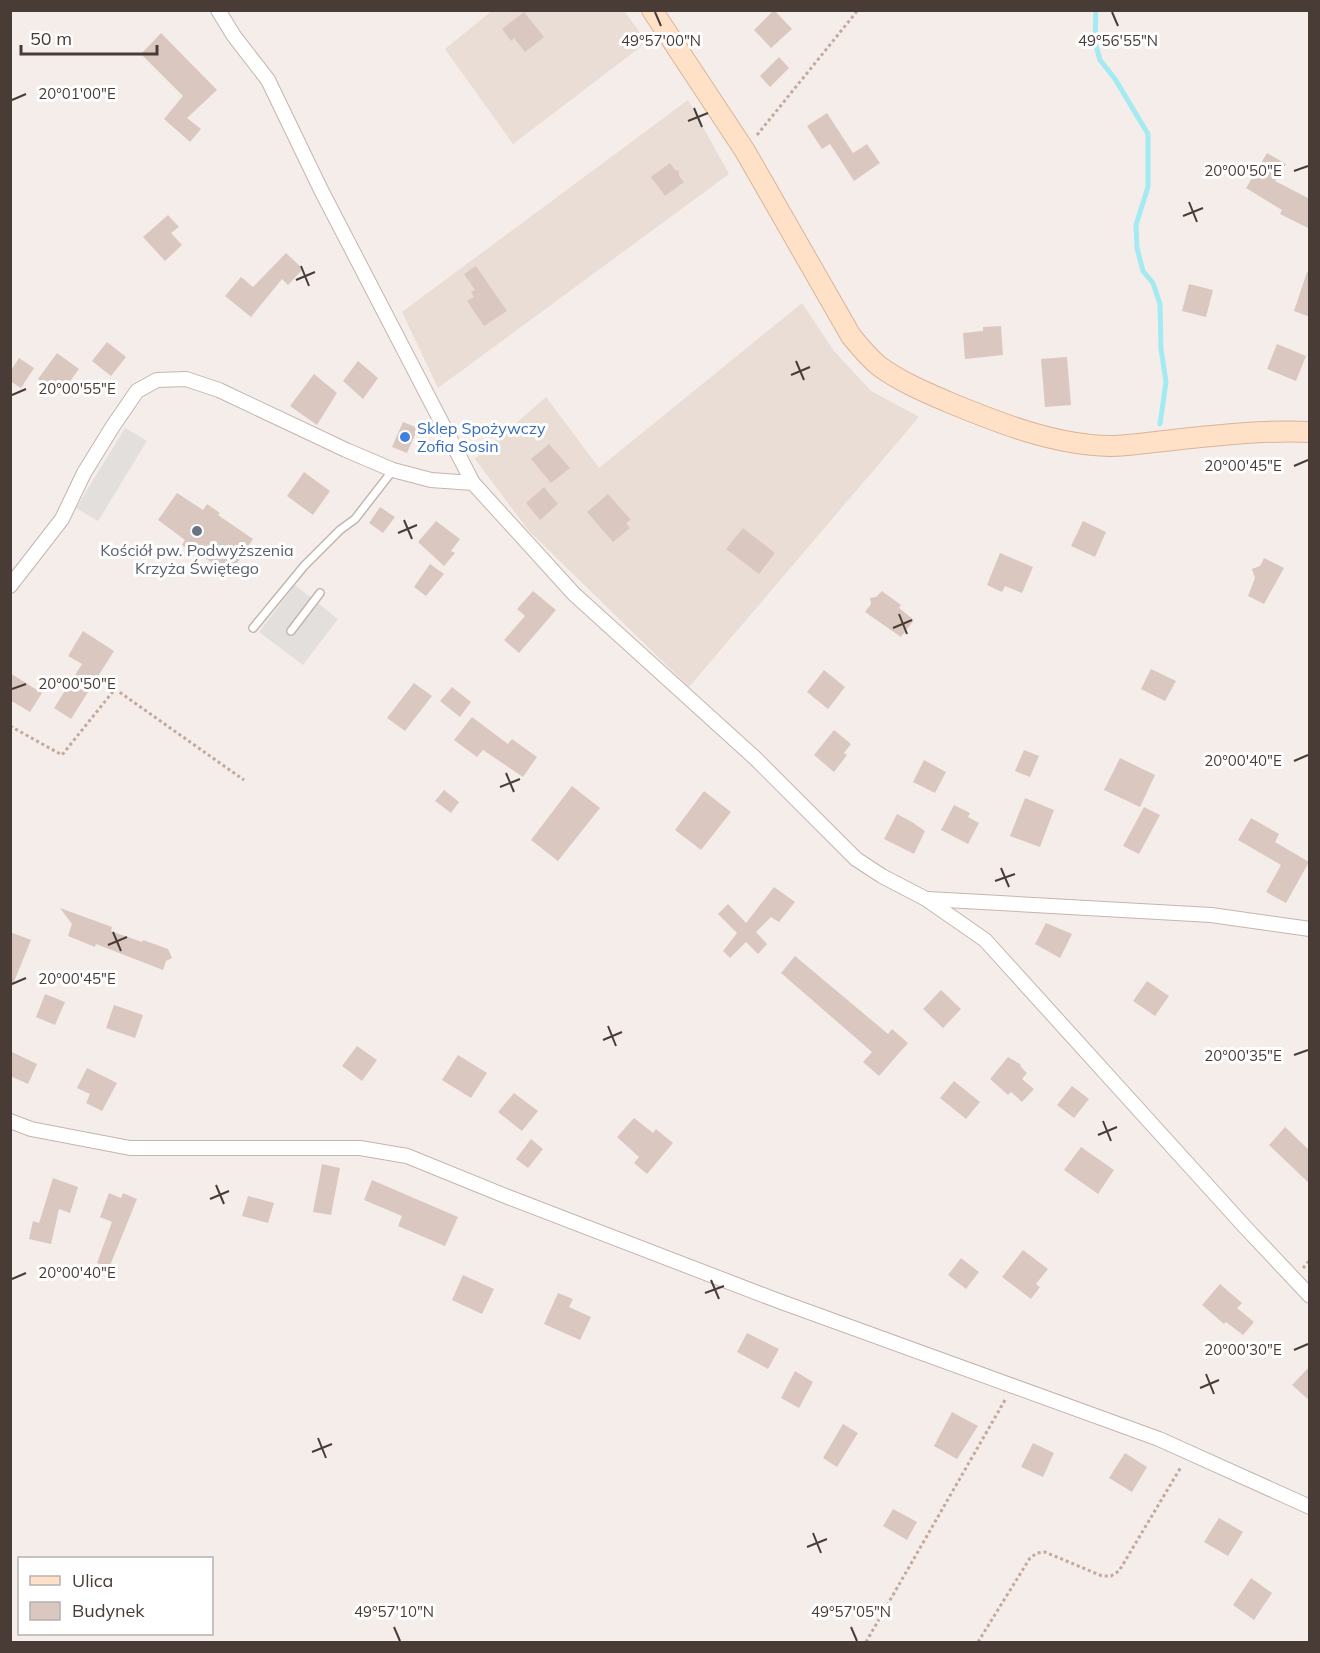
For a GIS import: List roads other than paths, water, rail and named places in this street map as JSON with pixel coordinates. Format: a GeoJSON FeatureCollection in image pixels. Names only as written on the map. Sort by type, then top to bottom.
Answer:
{"type":"FeatureCollection","features":[{"type":"Feature","properties":{"kind":"street"},"geometry":{"type":"LineString","coordinates":[[218,10],[234,36],[268,80],[321,190],[473,483],[574,594],[755,758],[856,859],[882,876],[926,899],[985,940],[1310,1296]]}},
{"type":"Feature","properties":{"kind":"street"},"geometry":{"type":"LineString","coordinates":[[652,10],[745,151],[851,336],[865,354],[881,367],[922,391],[1008,425],[1053,439],[1079,444],[1111,446],[1238,433],[1310,432]]}},
{"type":"Feature","properties":{"kind":"street"},"geometry":{"type":"LineString","coordinates":[[10,585],[62,519],[84,473],[137,391],[157,380],[186,379],[219,390],[393,470],[431,480],[473,483]]}},
{"type":"Feature","properties":{"kind":"street"},"geometry":{"type":"LineString","coordinates":[[926,899],[1211,915],[1310,929]]}},
{"type":"Feature","properties":{"kind":"street"},"geometry":{"type":"LineString","coordinates":[[10,1121],[31,1129],[130,1148],[360,1148],[407,1156],[776,1300],[1159,1439],[1310,1507]]}},
{"type":"Feature","properties":{"kind":"lane"},"geometry":{"type":"LineString","coordinates":[[253,628],[304,566],[340,530],[355,519],[393,470]]}},
{"type":"Feature","properties":{"kind":"lane"},"geometry":{"type":"LineString","coordinates":[[291,631],[320,593]]}},
{"type":"Feature","properties":{"kind":"waterway"},"geometry":{"type":"LineString","coordinates":[[1096,10],[1095,42],[1100,60],[1115,79],[1148,134],[1148,187],[1136,225],[1137,248],[1143,271],[1153,283],[1160,304],[1161,349],[1166,382],[1160,424]]}},
{"type":"Feature","properties":{"kind":"place","name":"Sklep Spożywczy Zofia Sosin"},"geometry":{"type":"Point","coordinates":[405,437]}},
{"type":"Feature","properties":{"kind":"place","name":"Kościół pw. Podwyższenia Krzyża Świętego"},"geometry":{"type":"Point","coordinates":[197,531]}}]}
